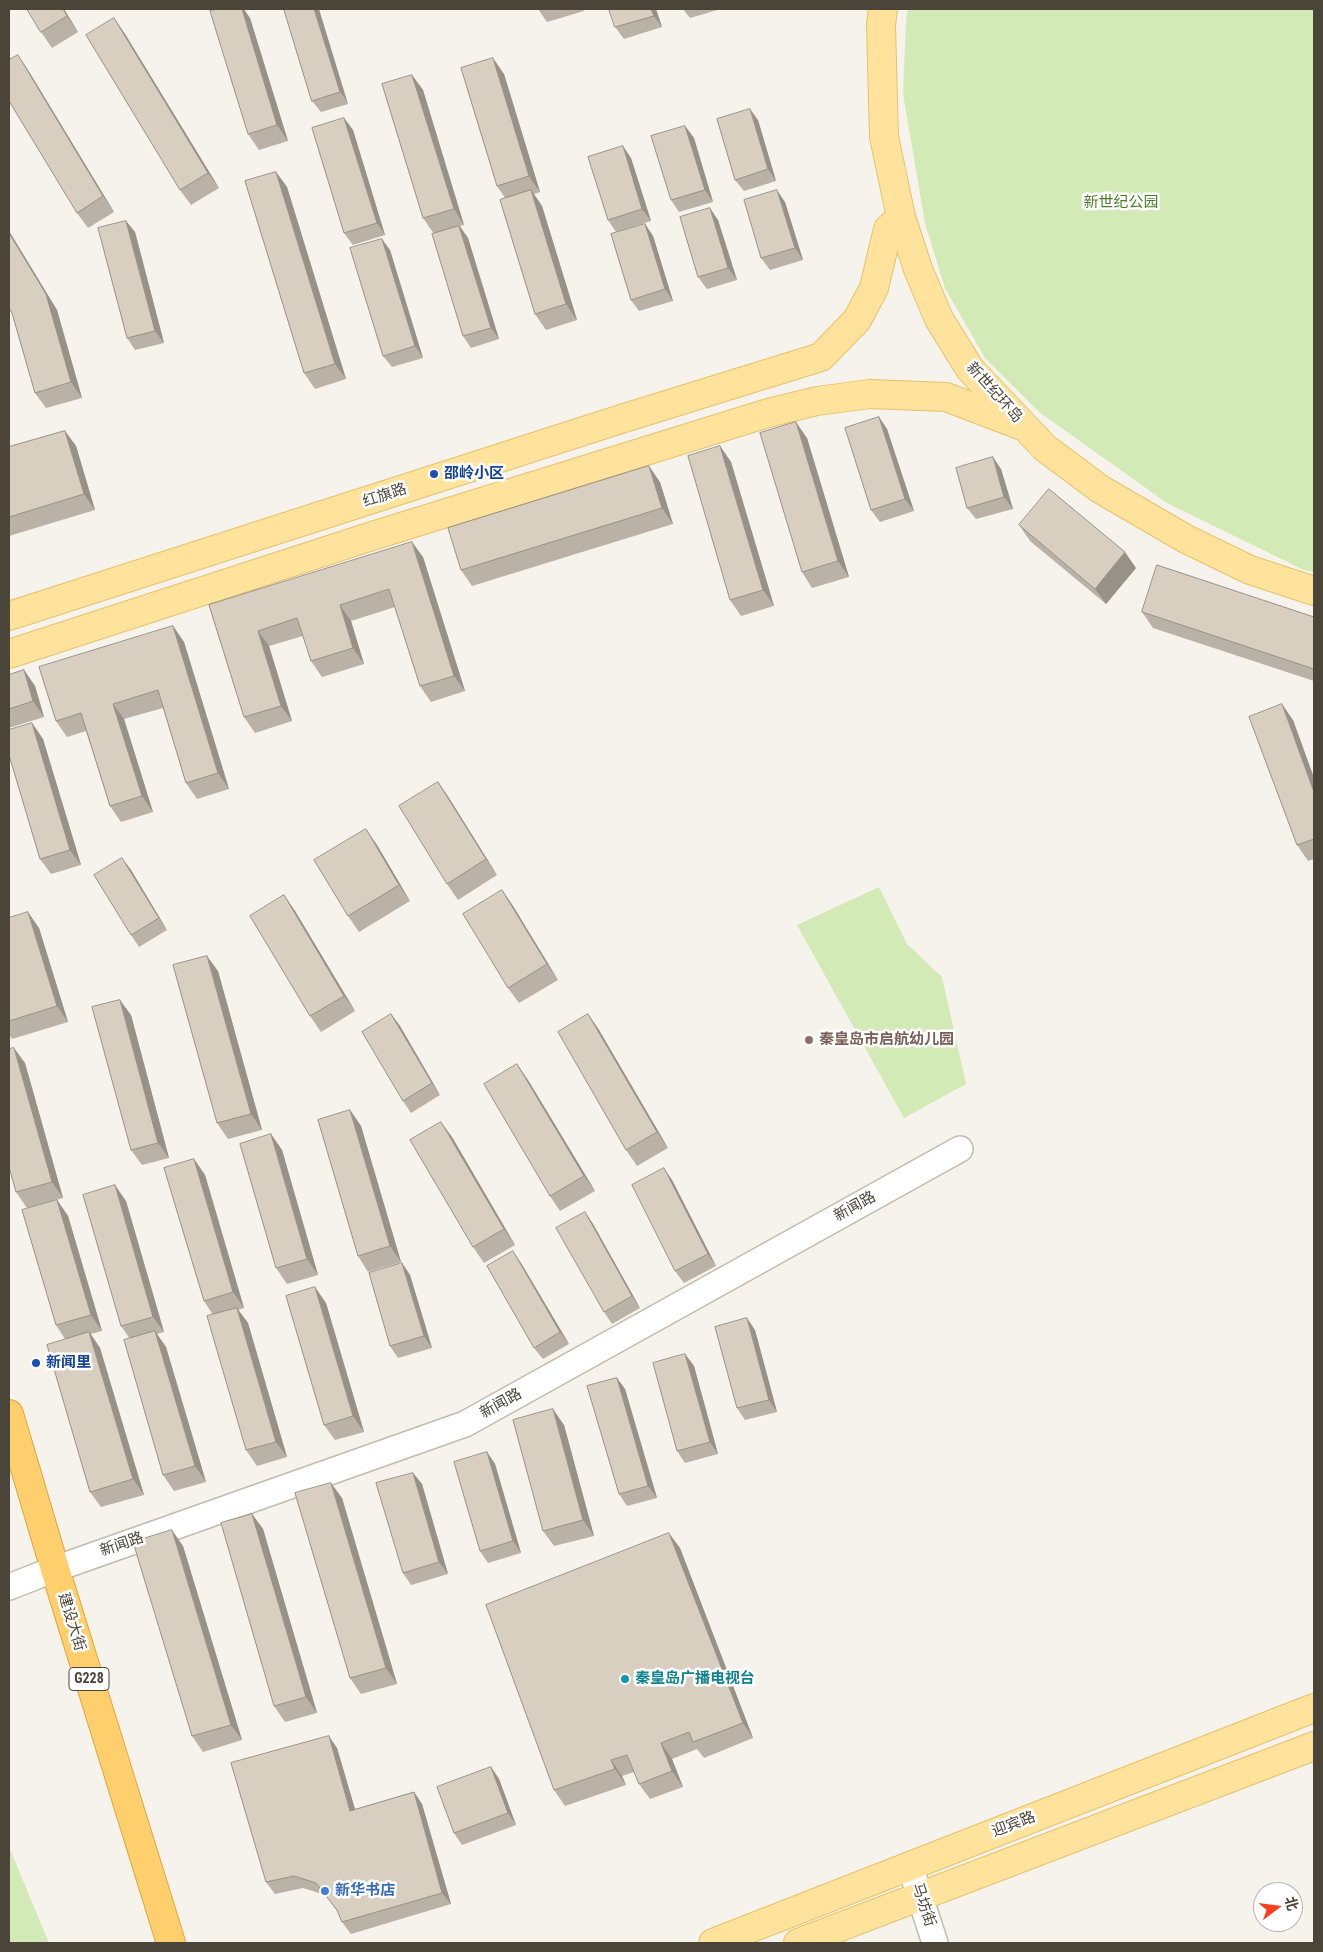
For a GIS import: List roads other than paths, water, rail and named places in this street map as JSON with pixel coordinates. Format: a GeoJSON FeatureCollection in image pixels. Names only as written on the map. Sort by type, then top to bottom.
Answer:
{"type":"FeatureCollection","features":[{"type":"Feature","properties":{"kind":"highway","name":"建设大街"},"geometry":{"type":"LineString","coordinates":[[9,1414],[170,1943]]}},
{"type":"Feature","properties":{"kind":"main road","name":"新世纪环岛"},"geometry":{"type":"LineString","coordinates":[[883,9],[881,25],[884,137],[901,217],[918,269],[938,319],[970,369],[1022,426],[1045,448],[1100,489],[1186,539],[1250,570],[1314,591]]}},
{"type":"Feature","properties":{"kind":"main road","name":"红旗路"},"geometry":{"type":"LineString","coordinates":[[9,616],[821,357],[857,320],[874,288],[888,229],[901,217]]}},
{"type":"Feature","properties":{"kind":"main road"},"geometry":{"type":"LineString","coordinates":[[9,654],[369,537],[768,413],[817,401],[870,394],[946,397],[1022,426]]}},
{"type":"Feature","properties":{"kind":"main road","name":"迎宾路"},"geometry":{"type":"LineString","coordinates":[[713,1943],[1314,1708]]}},
{"type":"Feature","properties":{"kind":"main road"},"geometry":{"type":"LineString","coordinates":[[798,1943],[1314,1746]]}},
{"type":"Feature","properties":{"kind":"street","name":"新闻路"},"geometry":{"type":"LineString","coordinates":[[9,1587],[464,1424],[960,1149]]}},
{"type":"Feature","properties":{"kind":"street","name":"马坊街"},"geometry":{"type":"LineString","coordinates":[[910,1866],[935,1943]]}},
{"type":"Feature","properties":{"kind":"place","name":"邵岭小区"},"geometry":{"type":"Point","coordinates":[434,474]}},
{"type":"Feature","properties":{"kind":"place","name":"秦皇岛市启航幼儿园"},"geometry":{"type":"Point","coordinates":[809,1040]}},
{"type":"Feature","properties":{"kind":"place","name":"新闻里"},"geometry":{"type":"Point","coordinates":[36,1363]}},
{"type":"Feature","properties":{"kind":"place","name":"秦皇岛广播电视台"},"geometry":{"type":"Point","coordinates":[625,1679]}},
{"type":"Feature","properties":{"kind":"place","name":"新华书店"},"geometry":{"type":"Point","coordinates":[325,1891]}},
{"type":"Feature","properties":{"kind":"park label","name":"新世纪公园"},"geometry":{"type":"Point","coordinates":[1121,203]}}]}
